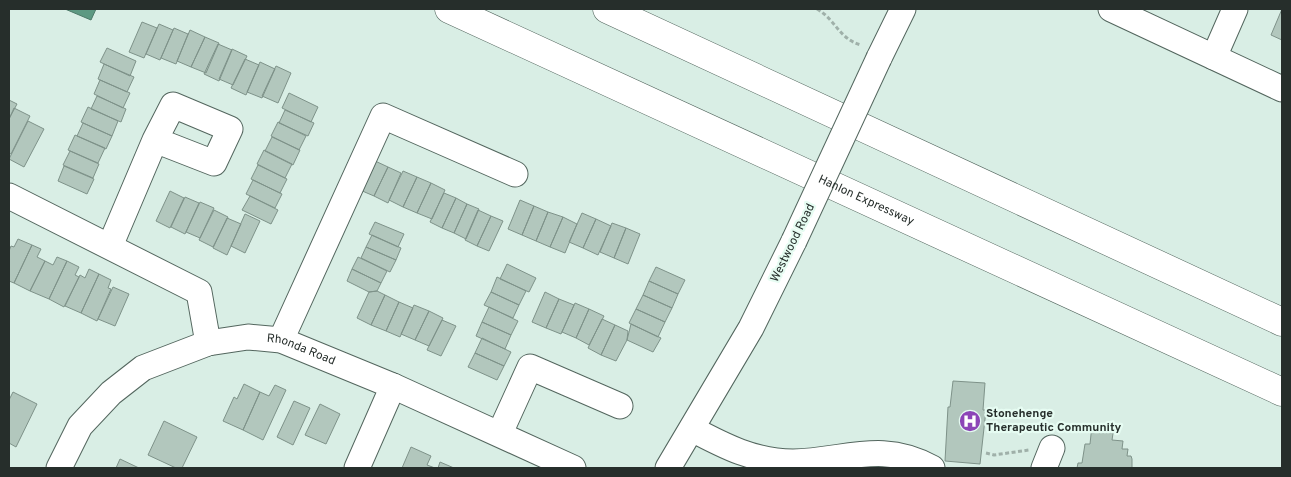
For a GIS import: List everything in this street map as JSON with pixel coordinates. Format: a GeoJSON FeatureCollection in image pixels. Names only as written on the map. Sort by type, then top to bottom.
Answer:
{"type":"FeatureCollection","features":[{"type":"Feature","properties":{"kind":"highway","name":"Hanlon Expressway"},"geometry":{"type":"LineString","coordinates":[[449,9],[1282,392]]}},
{"type":"Feature","properties":{"kind":"highway"},"geometry":{"type":"LineString","coordinates":[[608,9],[1282,322]]}},
{"type":"Feature","properties":{"kind":"street","name":"Westwood Road"},"geometry":{"type":"LineString","coordinates":[[668,468],[751,328],[794,241],[872,52],[903,9]]}},
{"type":"Feature","properties":{"kind":"street"},"geometry":{"type":"LineString","coordinates":[[1111,9],[1282,89]]}},
{"type":"Feature","properties":{"kind":"street"},"geometry":{"type":"LineString","coordinates":[[1214,57],[1235,9]]}},
{"type":"Feature","properties":{"kind":"street"},"geometry":{"type":"LineString","coordinates":[[281,340],[383,116],[515,174]]}},
{"type":"Feature","properties":{"kind":"street"},"geometry":{"type":"LineString","coordinates":[[110,246],[155,140]]}},
{"type":"Feature","properties":{"kind":"street"},"geometry":{"type":"LineString","coordinates":[[9,196],[200,292],[208,343]]}},
{"type":"Feature","properties":{"kind":"street","name":"Rhonda Road"},"geometry":{"type":"LineString","coordinates":[[59,468],[80,426],[111,392],[142,368],[208,343],[248,337],[281,340],[393,386],[574,468]]}},
{"type":"Feature","properties":{"kind":"street"},"geometry":{"type":"LineString","coordinates":[[500,434],[530,367],[620,406]]}},
{"type":"Feature","properties":{"kind":"street"},"geometry":{"type":"LineString","coordinates":[[357,468],[393,386]]}},
{"type":"Feature","properties":{"kind":"street"},"geometry":{"type":"LineString","coordinates":[[692,429],[731,449],[758,458],[793,462],[878,452],[911,457],[932,468]]}},
{"type":"Feature","properties":{"kind":"path"},"geometry":{"type":"LineString","coordinates":[[817,9],[830,16],[839,32],[852,43],[872,52]]}},
{"type":"Feature","properties":{"kind":"path"},"geometry":{"type":"LineString","coordinates":[[986,453],[1048,458]]}},
{"type":"Feature","properties":{"kind":"shaded area"},"geometry":{"type":"Polygon","coordinates":[[[65,9],[96,9],[91,20],[65,9]]]}},
{"type":"Feature","properties":{"kind":"building"},"geometry":{"type":"Polygon","coordinates":[[[1282,9],[1282,40],[1271,35],[1282,9]]]}},
{"type":"Feature","properties":{"kind":"building"},"geometry":{"type":"Polygon","coordinates":[[[142,22],[157,28],[144,58],[129,52],[142,22]]]}},
{"type":"Feature","properties":{"kind":"building"},"geometry":{"type":"Polygon","coordinates":[[[159,24],[173,30],[160,60],[146,54],[159,24]]]}},
{"type":"Feature","properties":{"kind":"building"},"geometry":{"type":"Polygon","coordinates":[[[174,28],[188,34],[176,64],[161,58],[174,28]]]}},
{"type":"Feature","properties":{"kind":"building"},"geometry":{"type":"Polygon","coordinates":[[[190,30],[205,37],[191,67],[177,61],[190,30]]]}},
{"type":"Feature","properties":{"kind":"building"},"geometry":{"type":"Polygon","coordinates":[[[205,37],[219,43],[206,73],[191,67],[205,37]]]}},
{"type":"Feature","properties":{"kind":"building"},"geometry":{"type":"Polygon","coordinates":[[[218,44],[232,50],[219,81],[204,74],[218,44]]]}},
{"type":"Feature","properties":{"kind":"building"},"geometry":{"type":"Polygon","coordinates":[[[107,48],[136,61],[130,76],[100,62],[107,48]]]}},
{"type":"Feature","properties":{"kind":"building"},"geometry":{"type":"Polygon","coordinates":[[[232,49],[247,56],[233,85],[219,79],[232,49]]]}},
{"type":"Feature","properties":{"kind":"building"},"geometry":{"type":"Polygon","coordinates":[[[245,59],[259,65],[246,95],[231,88],[245,59]]]}},
{"type":"Feature","properties":{"kind":"building"},"geometry":{"type":"Polygon","coordinates":[[[260,62],[275,69],[262,98],[247,92],[260,62]]]}},
{"type":"Feature","properties":{"kind":"building"},"geometry":{"type":"Polygon","coordinates":[[[104,64],[134,77],[127,92],[98,79],[104,64]]]}},
{"type":"Feature","properties":{"kind":"building"},"geometry":{"type":"Polygon","coordinates":[[[276,66],[291,73],[278,103],[262,96],[276,66]]]}},
{"type":"Feature","properties":{"kind":"building"},"geometry":{"type":"Polygon","coordinates":[[[100,80],[130,93],[123,108],[94,94],[100,80]]]}},
{"type":"Feature","properties":{"kind":"building"},"geometry":{"type":"Polygon","coordinates":[[[289,93],[318,107],[311,122],[282,108],[289,93]]]}},
{"type":"Feature","properties":{"kind":"building"},"geometry":{"type":"Polygon","coordinates":[[[97,96],[126,109],[121,122],[91,109],[97,96]]]}},
{"type":"Feature","properties":{"kind":"building"},"geometry":{"type":"Polygon","coordinates":[[[9,100],[17,104],[9,119],[9,100]]]}},
{"type":"Feature","properties":{"kind":"building"},"geometry":{"type":"Polygon","coordinates":[[[88,107],[118,121],[112,136],[81,122],[88,107]]]}},
{"type":"Feature","properties":{"kind":"building"},"geometry":{"type":"Polygon","coordinates":[[[14,108],[30,116],[11,154],[9,153],[9,119],[14,108]]]}},
{"type":"Feature","properties":{"kind":"building"},"geometry":{"type":"Polygon","coordinates":[[[285,110],[314,123],[308,136],[279,123],[285,110]]]}},
{"type":"Feature","properties":{"kind":"building"},"geometry":{"type":"Polygon","coordinates":[[[28,121],[44,129],[24,167],[9,159],[28,121]]]}},
{"type":"Feature","properties":{"kind":"building"},"geometry":{"type":"Polygon","coordinates":[[[278,122],[306,136],[299,150],[271,136],[278,122]]]}},
{"type":"Feature","properties":{"kind":"building"},"geometry":{"type":"Polygon","coordinates":[[[83,123],[112,136],[106,149],[77,136],[83,123]]]}},
{"type":"Feature","properties":{"kind":"building"},"geometry":{"type":"Polygon","coordinates":[[[75,135],[105,148],[98,163],[68,150],[75,135]]]}},
{"type":"Feature","properties":{"kind":"building"},"geometry":{"type":"Polygon","coordinates":[[[272,137],[300,150],[293,165],[265,151],[272,137]]]}},
{"type":"Feature","properties":{"kind":"building"},"geometry":{"type":"Polygon","coordinates":[[[264,150],[292,164],[285,178],[257,164],[264,150]]]}},
{"type":"Feature","properties":{"kind":"building"},"geometry":{"type":"Polygon","coordinates":[[[70,151],[99,164],[93,178],[63,165],[70,151]]]}},
{"type":"Feature","properties":{"kind":"building"},"geometry":{"type":"Polygon","coordinates":[[[373,160],[388,167],[374,196],[360,190],[373,160]]]}},
{"type":"Feature","properties":{"kind":"building"},"geometry":{"type":"Polygon","coordinates":[[[258,165],[287,179],[280,193],[251,179],[258,165]]]}},
{"type":"Feature","properties":{"kind":"building"},"geometry":{"type":"Polygon","coordinates":[[[64,166],[94,179],[87,194],[58,181],[64,166]]]}},
{"type":"Feature","properties":{"kind":"building"},"geometry":{"type":"Polygon","coordinates":[[[388,167],[401,173],[388,203],[374,196],[388,167]]]}},
{"type":"Feature","properties":{"kind":"building"},"geometry":{"type":"Polygon","coordinates":[[[403,171],[417,177],[403,207],[389,200],[403,171]]]}},
{"type":"Feature","properties":{"kind":"building"},"geometry":{"type":"Polygon","coordinates":[[[417,177],[431,183],[417,213],[403,207],[417,177]]]}},
{"type":"Feature","properties":{"kind":"building"},"geometry":{"type":"Polygon","coordinates":[[[253,180],[282,194],[275,208],[246,194],[253,180]]]}},
{"type":"Feature","properties":{"kind":"building"},"geometry":{"type":"Polygon","coordinates":[[[431,183],[445,190],[432,219],[417,213],[431,183]]]}},
{"type":"Feature","properties":{"kind":"building"},"geometry":{"type":"Polygon","coordinates":[[[170,191],[184,198],[170,228],[156,221],[170,191]]]}},
{"type":"Feature","properties":{"kind":"building"},"geometry":{"type":"Polygon","coordinates":[[[444,193],[456,198],[442,228],[430,222],[444,193]]]}},
{"type":"Feature","properties":{"kind":"building"},"geometry":{"type":"Polygon","coordinates":[[[250,196],[278,210],[271,224],[242,210],[250,196]]]}},
{"type":"Feature","properties":{"kind":"building"},"geometry":{"type":"Polygon","coordinates":[[[185,197],[199,203],[185,234],[171,227],[185,197]]]}},
{"type":"Feature","properties":{"kind":"building"},"geometry":{"type":"Polygon","coordinates":[[[456,198],[467,204],[454,233],[442,228],[456,198]]]}},
{"type":"Feature","properties":{"kind":"building"},"geometry":{"type":"Polygon","coordinates":[[[520,200],[534,206],[522,235],[508,229],[520,200]]]}},
{"type":"Feature","properties":{"kind":"building"},"geometry":{"type":"Polygon","coordinates":[[[200,202],[214,208],[200,238],[186,232],[200,202]]]}},
{"type":"Feature","properties":{"kind":"building"},"geometry":{"type":"Polygon","coordinates":[[[467,204],[479,209],[466,239],[454,233],[467,204]]]}},
{"type":"Feature","properties":{"kind":"building"},"geometry":{"type":"Polygon","coordinates":[[[534,206],[548,212],[536,241],[522,235],[534,206]]]}},
{"type":"Feature","properties":{"kind":"building"},"geometry":{"type":"Polygon","coordinates":[[[214,210],[228,217],[213,247],[199,240],[214,210]]]}},
{"type":"Feature","properties":{"kind":"building"},"geometry":{"type":"Polygon","coordinates":[[[478,210],[491,216],[477,246],[465,240],[478,210]]]}},
{"type":"Feature","properties":{"kind":"building"},"geometry":{"type":"Polygon","coordinates":[[[548,212],[563,217],[550,247],[536,241],[548,212]]]}},
{"type":"Feature","properties":{"kind":"building"},"geometry":{"type":"Polygon","coordinates":[[[582,213],[596,219],[583,248],[569,242],[582,213]]]}},
{"type":"Feature","properties":{"kind":"building"},"geometry":{"type":"Polygon","coordinates":[[[245,214],[260,221],[245,253],[231,246],[245,214]]]}},
{"type":"Feature","properties":{"kind":"building"},"geometry":{"type":"Polygon","coordinates":[[[491,216],[503,221],[489,251],[477,246],[491,216]]]}},
{"type":"Feature","properties":{"kind":"building"},"geometry":{"type":"Polygon","coordinates":[[[563,217],[577,224],[565,253],[550,247],[563,217]]]}},
{"type":"Feature","properties":{"kind":"building"},"geometry":{"type":"Polygon","coordinates":[[[227,218],[241,224],[227,255],[213,248],[227,218]]]}},
{"type":"Feature","properties":{"kind":"building"},"geometry":{"type":"Polygon","coordinates":[[[596,219],[611,226],[598,255],[583,248],[596,219]]]}},
{"type":"Feature","properties":{"kind":"building"},"geometry":{"type":"Polygon","coordinates":[[[375,222],[404,234],[398,247],[369,234],[375,222]]]}},
{"type":"Feature","properties":{"kind":"building"},"geometry":{"type":"Polygon","coordinates":[[[612,223],[626,228],[614,258],[600,252],[612,223]]]}},
{"type":"Feature","properties":{"kind":"building"},"geometry":{"type":"Polygon","coordinates":[[[626,228],[640,234],[628,264],[614,258],[626,228]]]}},
{"type":"Feature","properties":{"kind":"building"},"geometry":{"type":"Polygon","coordinates":[[[372,235],[401,248],[396,260],[366,247],[372,235]]]}},
{"type":"Feature","properties":{"kind":"building"},"geometry":{"type":"Polygon","coordinates":[[[18,239],[32,245],[14,283],[9,281],[9,251],[11,246],[14,247],[18,239]]]}},
{"type":"Feature","properties":{"kind":"building"},"geometry":{"type":"Polygon","coordinates":[[[32,245],[41,249],[37,257],[45,261],[30,291],[14,283],[32,245]]]}},
{"type":"Feature","properties":{"kind":"building"},"geometry":{"type":"Polygon","coordinates":[[[366,247],[396,260],[390,272],[361,258],[366,247]]]}},
{"type":"Feature","properties":{"kind":"building"},"geometry":{"type":"Polygon","coordinates":[[[57,257],[67,261],[49,299],[30,291],[45,261],[53,265],[57,257]]]}},
{"type":"Feature","properties":{"kind":"building"},"geometry":{"type":"Polygon","coordinates":[[[358,257],[387,271],[381,283],[352,269],[358,257]]]}},
{"type":"Feature","properties":{"kind":"building"},"geometry":{"type":"Polygon","coordinates":[[[67,261],[79,267],[75,275],[79,277],[64,307],[49,299],[67,261]]]}},
{"type":"Feature","properties":{"kind":"building"},"geometry":{"type":"Polygon","coordinates":[[[507,264],[536,278],[529,292],[500,279],[507,264]]]}},
{"type":"Feature","properties":{"kind":"building"},"geometry":{"type":"Polygon","coordinates":[[[656,267],[685,280],[678,294],[649,281],[656,267]]]}},
{"type":"Feature","properties":{"kind":"building"},"geometry":{"type":"Polygon","coordinates":[[[89,269],[99,274],[81,313],[65,306],[80,275],[85,278],[89,269]]]}},
{"type":"Feature","properties":{"kind":"building"},"geometry":{"type":"Polygon","coordinates":[[[352,269],[381,283],[377,291],[369,292],[347,281],[352,269]]]}},
{"type":"Feature","properties":{"kind":"building"},"geometry":{"type":"Polygon","coordinates":[[[99,274],[111,280],[108,288],[111,289],[97,321],[81,313],[99,274]]]}},
{"type":"Feature","properties":{"kind":"building"},"geometry":{"type":"Polygon","coordinates":[[[497,277],[526,291],[519,305],[491,292],[497,277]]]}},
{"type":"Feature","properties":{"kind":"building"},"geometry":{"type":"Polygon","coordinates":[[[649,281],[678,294],[672,308],[643,295],[649,281]]]}},
{"type":"Feature","properties":{"kind":"building"},"geometry":{"type":"Polygon","coordinates":[[[113,287],[129,294],[115,326],[98,319],[113,287]]]}},
{"type":"Feature","properties":{"kind":"building"},"geometry":{"type":"Polygon","coordinates":[[[377,291],[385,295],[371,325],[357,318],[369,292],[377,291]]]}},
{"type":"Feature","properties":{"kind":"building"},"geometry":{"type":"Polygon","coordinates":[[[491,292],[519,305],[513,318],[484,305],[491,292]]]}},
{"type":"Feature","properties":{"kind":"building"},"geometry":{"type":"Polygon","coordinates":[[[545,292],[559,299],[546,328],[532,322],[545,292]]]}},
{"type":"Feature","properties":{"kind":"building"},"geometry":{"type":"Polygon","coordinates":[[[385,295],[399,302],[386,331],[371,325],[385,295]]]}},
{"type":"Feature","properties":{"kind":"building"},"geometry":{"type":"Polygon","coordinates":[[[643,295],[672,308],[665,322],[636,309],[643,295]]]}},
{"type":"Feature","properties":{"kind":"building"},"geometry":{"type":"Polygon","coordinates":[[[559,299],[574,305],[561,334],[546,328],[559,299]]]}},
{"type":"Feature","properties":{"kind":"building"},"geometry":{"type":"Polygon","coordinates":[[[399,302],[413,308],[400,337],[386,331],[399,302]]]}},
{"type":"Feature","properties":{"kind":"building"},"geometry":{"type":"Polygon","coordinates":[[[575,303],[589,309],[576,338],[562,332],[575,303]]]}},
{"type":"Feature","properties":{"kind":"building"},"geometry":{"type":"Polygon","coordinates":[[[414,305],[429,311],[415,340],[401,334],[414,305]]]}},
{"type":"Feature","properties":{"kind":"building"},"geometry":{"type":"Polygon","coordinates":[[[489,307],[518,321],[511,335],[482,322],[489,307]]]}},
{"type":"Feature","properties":{"kind":"building"},"geometry":{"type":"Polygon","coordinates":[[[589,309],[604,316],[589,345],[576,338],[589,309]]]}},
{"type":"Feature","properties":{"kind":"building"},"geometry":{"type":"Polygon","coordinates":[[[636,309],[665,322],[658,337],[629,323],[636,309]]]}},
{"type":"Feature","properties":{"kind":"building"},"geometry":{"type":"Polygon","coordinates":[[[429,311],[443,318],[429,346],[415,340],[429,311]]]}},
{"type":"Feature","properties":{"kind":"building"},"geometry":{"type":"Polygon","coordinates":[[[602,319],[615,325],[601,355],[588,348],[602,319]]]}},
{"type":"Feature","properties":{"kind":"building"},"geometry":{"type":"Polygon","coordinates":[[[442,320],[456,326],[441,356],[427,350],[442,320]]]}},
{"type":"Feature","properties":{"kind":"building"},"geometry":{"type":"Polygon","coordinates":[[[482,322],[511,335],[505,349],[476,336],[482,322]]]}},
{"type":"Feature","properties":{"kind":"building"},"geometry":{"type":"Polygon","coordinates":[[[631,324],[661,338],[653,352],[627,340],[631,324]]]}},
{"type":"Feature","properties":{"kind":"building"},"geometry":{"type":"Polygon","coordinates":[[[615,325],[628,331],[627,340],[616,361],[601,355],[615,325]]]}},
{"type":"Feature","properties":{"kind":"building"},"geometry":{"type":"Polygon","coordinates":[[[482,338],[511,352],[504,366],[475,353],[482,338]]]}},
{"type":"Feature","properties":{"kind":"building"},"geometry":{"type":"Polygon","coordinates":[[[475,353],[504,366],[497,380],[468,367],[475,353]]]}},
{"type":"Feature","properties":{"kind":"building"},"geometry":{"type":"Polygon","coordinates":[[[953,381],[985,383],[983,410],[986,410],[980,464],[945,461],[948,407],[950,407],[953,381]]]}},
{"type":"Feature","properties":{"kind":"building"},"geometry":{"type":"Polygon","coordinates":[[[244,384],[260,392],[243,430],[223,421],[234,397],[237,399],[244,384]]]}},
{"type":"Feature","properties":{"kind":"building"},"geometry":{"type":"Polygon","coordinates":[[[275,385],[286,390],[263,440],[243,430],[260,392],[269,396],[275,385]]]}},
{"type":"Feature","properties":{"kind":"building"},"geometry":{"type":"Polygon","coordinates":[[[13,392],[37,404],[16,447],[9,443],[9,400],[13,392]]]}},
{"type":"Feature","properties":{"kind":"building"},"geometry":{"type":"Polygon","coordinates":[[[294,401],[310,408],[293,445],[277,437],[294,401]]]}},
{"type":"Feature","properties":{"kind":"building"},"geometry":{"type":"Polygon","coordinates":[[[320,404],[340,414],[326,444],[305,435],[320,404]]]}},
{"type":"Feature","properties":{"kind":"building"},"geometry":{"type":"Polygon","coordinates":[[[164,421],[197,437],[182,468],[176,468],[148,455],[164,421]]]}},
{"type":"Feature","properties":{"kind":"building"},"geometry":{"type":"Polygon","coordinates":[[[1092,425],[1114,427],[1112,440],[1123,441],[1122,449],[1128,449],[1127,456],[1131,456],[1132,468],[1077,468],[1078,463],[1082,463],[1085,444],[1090,444],[1092,425]]]}},
{"type":"Feature","properties":{"kind":"building"},"geometry":{"type":"Polygon","coordinates":[[[411,447],[431,456],[427,465],[435,468],[402,468],[411,447]]]}},
{"type":"Feature","properties":{"kind":"building"},"geometry":{"type":"Polygon","coordinates":[[[120,459],[139,468],[116,468],[120,459]]]}},
{"type":"Feature","properties":{"kind":"building"},"geometry":{"type":"Polygon","coordinates":[[[440,462],[454,468],[438,468],[440,462]]]}},
{"type":"Feature","properties":{"kind":"place","name":"Stonehenge Therapeutic Community"},"geometry":{"type":"Point","coordinates":[970,421]}}]}
